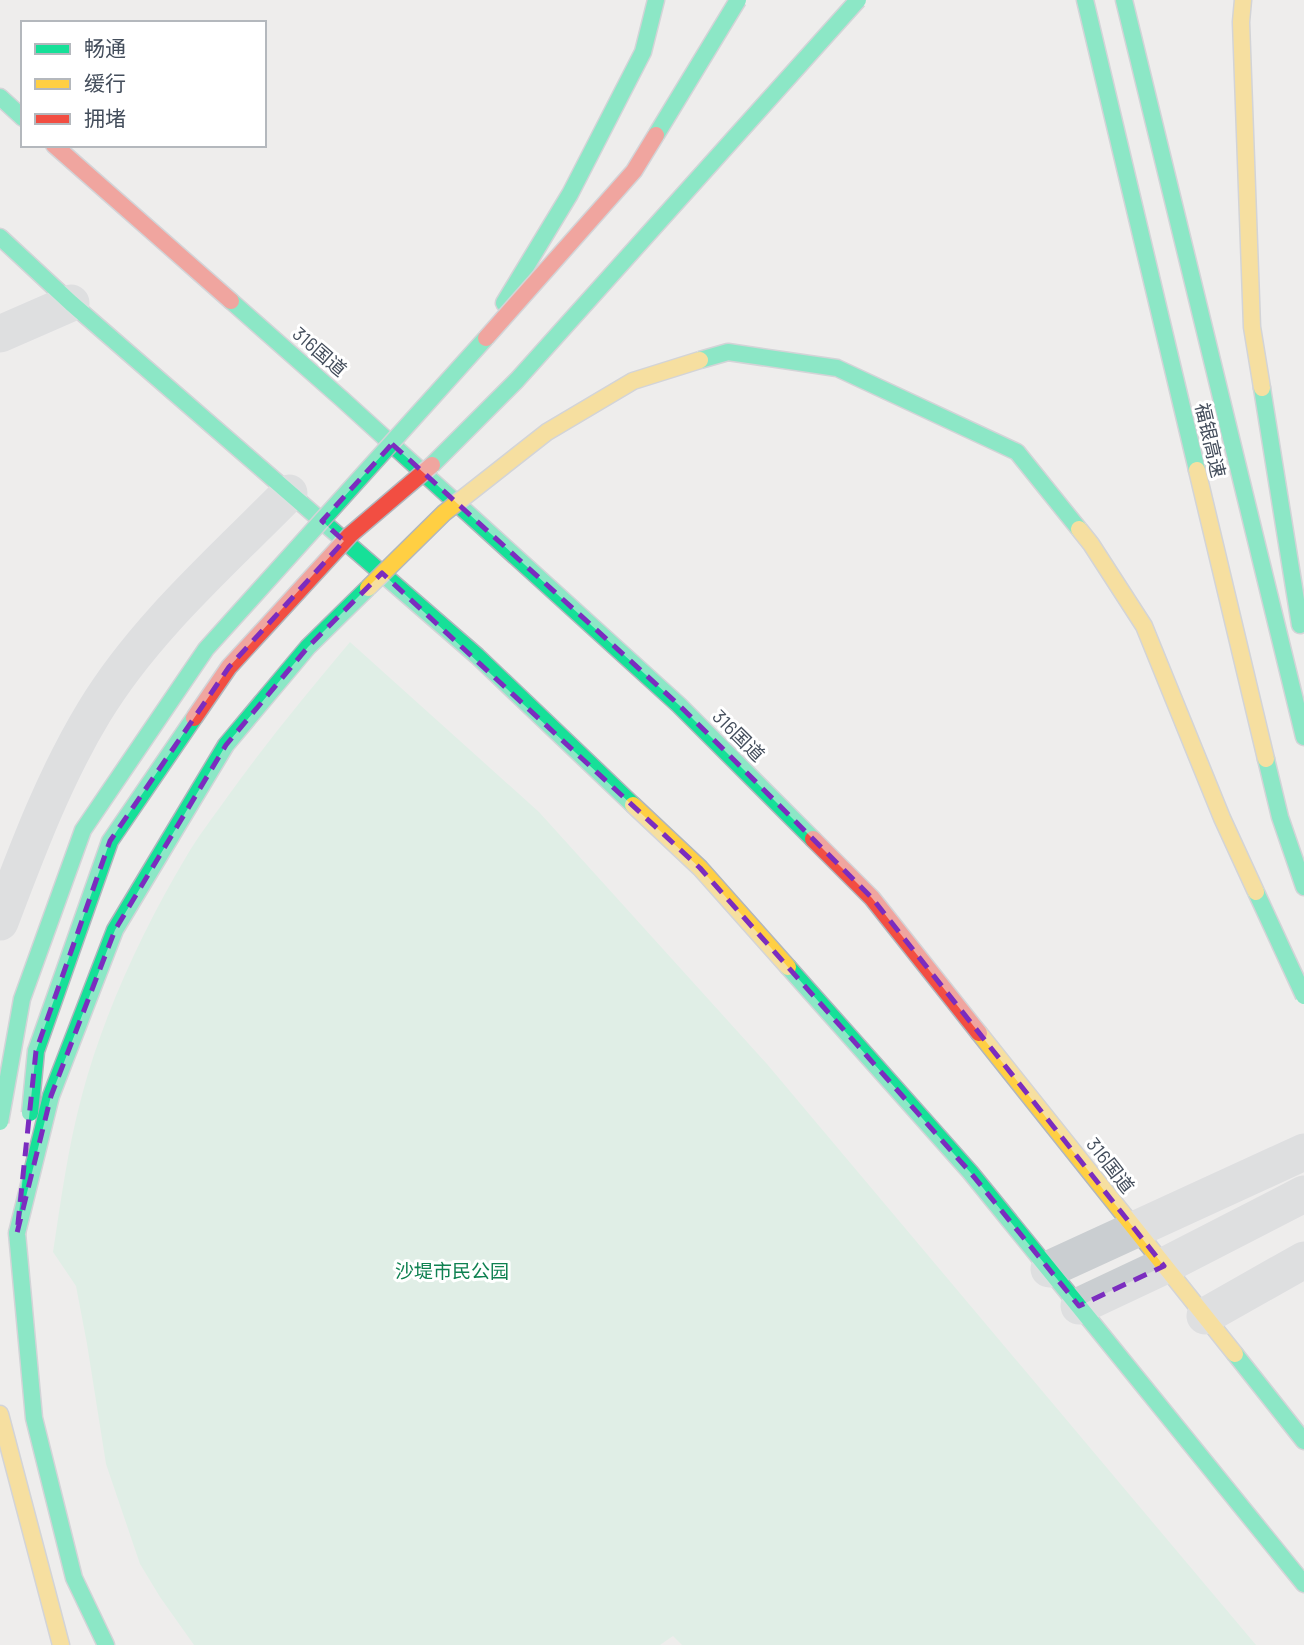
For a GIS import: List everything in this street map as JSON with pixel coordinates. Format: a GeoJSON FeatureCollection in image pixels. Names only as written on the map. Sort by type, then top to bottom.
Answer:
{"type":"FeatureCollection","features":[{"type":"Feature","properties":{"kind":"highway"},"geometry":{"type":"LineString","coordinates":[[475,350],[570,194],[643,52],[656,0]]}},
{"type":"Feature","properties":{"kind":"highway"},"geometry":{"type":"LineString","coordinates":[[0,1122],[22,999],[83,830],[206,649],[634,171],[738,0]]}},
{"type":"Feature","properties":{"kind":"highway"},"geometry":{"type":"LineString","coordinates":[[106,1645],[74,1578],[34,1418],[17,1233],[37,1051],[110,841],[229,667],[349,535],[435,462],[516,380],[858,0]]}},
{"type":"Feature","properties":{"kind":"highway","name":"福银高速"},"geometry":{"type":"LineString","coordinates":[[1085,0],[1280,817],[1304,887]]}},
{"type":"Feature","properties":{"kind":"highway","name":"福银高速"},"geometry":{"type":"LineString","coordinates":[[1124,0],[1304,737]]}},
{"type":"Feature","properties":{"kind":"highway"},"geometry":{"type":"LineString","coordinates":[[1243,0],[1241,22],[1252,327],[1301,638]]}},
{"type":"Feature","properties":{"kind":"highway"},"geometry":{"type":"LineString","coordinates":[[0,97],[21,116]]}},
{"type":"Feature","properties":{"kind":"highway","name":"316国道"},"geometry":{"type":"LineString","coordinates":[[56,147],[342,398],[679,705],[862,888],[1304,1441]]}},
{"type":"Feature","properties":{"kind":"highway"},"geometry":{"type":"LineString","coordinates":[[0,237],[71,303],[477,656],[700,868],[970,1172],[1304,1584]]}},
{"type":"Feature","properties":{"kind":"highway"},"geometry":{"type":"LineString","coordinates":[[17,1233],[51,1096],[116,930],[226,746],[308,647],[434,522],[547,432],[633,381],[728,352],[837,368],[1017,452],[1091,544],[1144,626],[1222,818],[1304,996]]}},
{"type":"Feature","properties":{"kind":"highway"},"geometry":{"type":"LineString","coordinates":[[0,1414],[61,1645]]}},
{"type":"Feature","properties":{"kind":"street"},"geometry":{"type":"LineString","coordinates":[[0,334],[71,303]]}},
{"type":"Feature","properties":{"kind":"street"},"geometry":{"type":"LineString","coordinates":[[0,922],[40,819],[94,712],[141,647],[179,603],[289,493]]}},
{"type":"Feature","properties":{"kind":"street"},"geometry":{"type":"LineString","coordinates":[[1049,1269],[1304,1152]]}},
{"type":"Feature","properties":{"kind":"street"},"geometry":{"type":"LineString","coordinates":[[1079,1307],[1304,1194]]}},
{"type":"Feature","properties":{"kind":"street"},"geometry":{"type":"LineString","coordinates":[[1205,1316],[1304,1260]]}},
{"type":"Feature","properties":{"kind":"highlighted area"},"geometry":{"type":"Polygon","coordinates":[[[392,444],[679,705],[872,898],[1164,1266],[1079,1306],[970,1172],[700,868],[382,573],[308,647],[226,745],[115,930],[51,1096],[17,1233],[36,1051],[110,841],[229,667],[344,541],[322,521],[392,444]]]}},
{"type":"Feature","properties":{"kind":"green space","name":"沙堤市民公园"},"geometry":{"type":"Polygon","coordinates":[[[350,642],[539,812],[767,1064],[1256,1645],[682,1645],[673,1636],[660,1645],[194,1645],[140,1564],[106,1464],[76,1286],[53,1252],[65,1173],[82,1095],[101,1034],[155,913],[206,826],[272,737],[350,642]]]}},
{"type":"Feature","properties":{"kind":"traffic: fast"},"geometry":{"type":"LineString","coordinates":[[504,303],[570,194],[643,52],[656,0]]}},
{"type":"Feature","properties":{"kind":"traffic: fast"},"geometry":{"type":"LineString","coordinates":[[656,135],[738,0]]}},
{"type":"Feature","properties":{"kind":"traffic: fast"},"geometry":{"type":"LineString","coordinates":[[432,465],[517,380],[858,0]]}},
{"type":"Feature","properties":{"kind":"traffic: fast"},"geometry":{"type":"LineString","coordinates":[[1085,0],[1197,470]]}},
{"type":"Feature","properties":{"kind":"traffic: fast"},"geometry":{"type":"LineString","coordinates":[[1124,0],[1304,737]]}},
{"type":"Feature","properties":{"kind":"traffic: fast"},"geometry":{"type":"LineString","coordinates":[[0,97],[21,116]]}},
{"type":"Feature","properties":{"kind":"traffic: fast"},"geometry":{"type":"LineString","coordinates":[[0,237],[71,303],[477,656],[633,805]]}},
{"type":"Feature","properties":{"kind":"traffic: fast"},"geometry":{"type":"LineString","coordinates":[[231,301],[679,705],[813,839]]}},
{"type":"Feature","properties":{"kind":"traffic: fast"},"geometry":{"type":"LineString","coordinates":[[0,1122],[22,999],[83,830],[206,649],[486,338]]}},
{"type":"Feature","properties":{"kind":"traffic: fast"},"geometry":{"type":"LineString","coordinates":[[700,360],[728,352],[837,368],[1017,452],[1079,529]]}},
{"type":"Feature","properties":{"kind":"traffic: fast"},"geometry":{"type":"LineString","coordinates":[[1262,388],[1300,625]]}},
{"type":"Feature","properties":{"kind":"traffic: fast"},"geometry":{"type":"LineString","coordinates":[[17,1233],[51,1096],[115,930],[226,745],[308,647],[368,588]]}},
{"type":"Feature","properties":{"kind":"traffic: fast"},"geometry":{"type":"LineString","coordinates":[[30,1113],[36,1051],[110,841],[194,718]]}},
{"type":"Feature","properties":{"kind":"traffic: fast"},"geometry":{"type":"LineString","coordinates":[[1266,759],[1280,817],[1304,887]]}},
{"type":"Feature","properties":{"kind":"traffic: fast"},"geometry":{"type":"LineString","coordinates":[[1256,892],[1304,996]]}},
{"type":"Feature","properties":{"kind":"traffic: fast"},"geometry":{"type":"LineString","coordinates":[[788,967],[970,1172],[1304,1584]]}},
{"type":"Feature","properties":{"kind":"traffic: fast"},"geometry":{"type":"LineString","coordinates":[[17,1233],[34,1418],[74,1578],[106,1645]]}},
{"type":"Feature","properties":{"kind":"traffic: fast"},"geometry":{"type":"LineString","coordinates":[[1235,1354],[1304,1441]]}},
{"type":"Feature","properties":{"kind":"traffic: slow"},"geometry":{"type":"LineString","coordinates":[[1243,0],[1241,22],[1252,327],[1262,388]]}},
{"type":"Feature","properties":{"kind":"traffic: slow"},"geometry":{"type":"LineString","coordinates":[[368,588],[444,513],[547,432],[633,381],[700,360]]}},
{"type":"Feature","properties":{"kind":"traffic: slow"},"geometry":{"type":"LineString","coordinates":[[1197,470],[1266,759]]}},
{"type":"Feature","properties":{"kind":"traffic: slow"},"geometry":{"type":"LineString","coordinates":[[1079,529],[1144,626],[1222,818],[1256,892]]}},
{"type":"Feature","properties":{"kind":"traffic: slow"},"geometry":{"type":"LineString","coordinates":[[633,805],[700,868],[788,967]]}},
{"type":"Feature","properties":{"kind":"traffic: slow"},"geometry":{"type":"LineString","coordinates":[[979,1033],[1235,1354]]}},
{"type":"Feature","properties":{"kind":"traffic: slow"},"geometry":{"type":"LineString","coordinates":[[0,1414],[61,1645]]}},
{"type":"Feature","properties":{"kind":"traffic: jam"},"geometry":{"type":"LineString","coordinates":[[486,338],[634,171],[656,135]]}},
{"type":"Feature","properties":{"kind":"traffic: jam"},"geometry":{"type":"LineString","coordinates":[[56,147],[231,301]]}},
{"type":"Feature","properties":{"kind":"traffic: jam"},"geometry":{"type":"LineString","coordinates":[[194,718],[229,667],[350,535],[432,465]]}},
{"type":"Feature","properties":{"kind":"traffic: jam"},"geometry":{"type":"LineString","coordinates":[[813,839],[872,898],[979,1033]]}}]}
